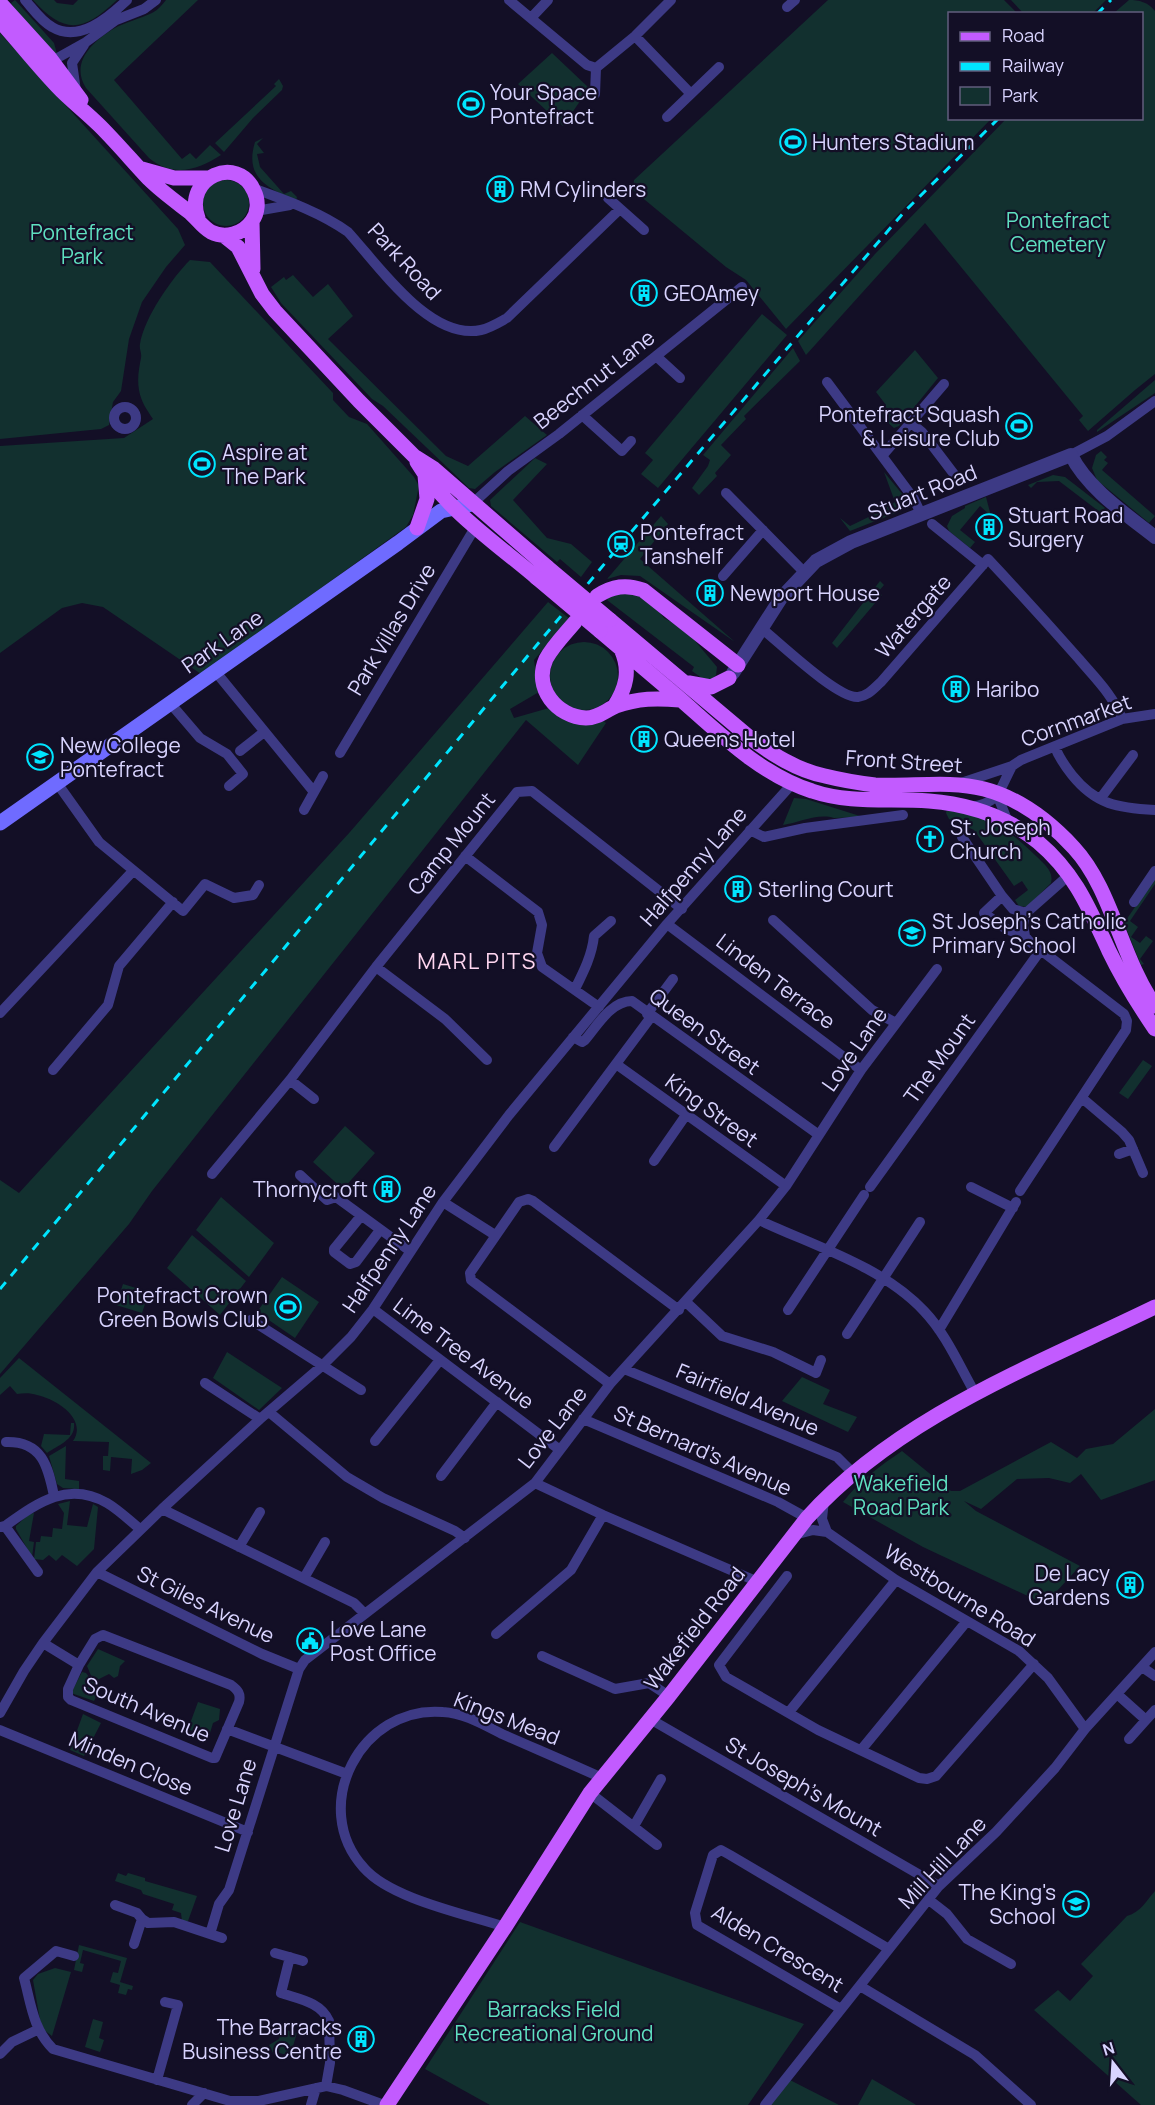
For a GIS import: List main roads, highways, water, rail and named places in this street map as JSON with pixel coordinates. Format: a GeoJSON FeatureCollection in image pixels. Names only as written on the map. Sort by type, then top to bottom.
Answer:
{"type":"FeatureCollection","features":[{"type":"Feature","properties":{"kind":"main road"},"geometry":{"type":"LineString","coordinates":[[0,3],[52,61],[99,124]]}},
{"type":"Feature","properties":{"kind":"main road"},"geometry":{"type":"LineString","coordinates":[[0,21],[56,85],[99,124],[148,178],[198,218],[206,229],[223,235],[238,247],[255,281],[275,311],[358,401],[414,456],[433,468],[542,572],[605,625],[621,649],[628,675],[624,692],[614,707]]}},
{"type":"Feature","properties":{"kind":"main road","name":"Park Road"},"geometry":{"type":"LineString","coordinates":[[142,169],[174,178],[208,178],[222,173],[244,178],[257,199],[254,216],[236,234],[223,235]]}},
{"type":"Feature","properties":{"kind":"main road"},"geometry":{"type":"LineString","coordinates":[[198,218],[194,204],[195,196],[208,178]]}},
{"type":"Feature","properties":{"kind":"main road"},"geometry":{"type":"LineString","coordinates":[[254,216],[251,234],[255,281]]}},
{"type":"Feature","properties":{"kind":"main road"},"geometry":{"type":"LineString","coordinates":[[414,456],[425,475],[454,506],[473,523],[542,572]]}},
{"type":"Feature","properties":{"kind":"main road"},"geometry":{"type":"LineString","coordinates":[[421,526],[427,499],[425,475]]}},
{"type":"Feature","properties":{"kind":"main road","name":"Park Lane"},"geometry":{"type":"LineString","coordinates":[[0,823],[441,511],[454,506],[472,504]]}},
{"type":"Feature","properties":{"kind":"main road"},"geometry":{"type":"LineString","coordinates":[[421,526],[447,516],[473,523]]}},
{"type":"Feature","properties":{"kind":"main road"},"geometry":{"type":"LineString","coordinates":[[597,596],[620,586],[633,586],[644,590],[734,672]]}},
{"type":"Feature","properties":{"kind":"main road"},"geometry":{"type":"LineString","coordinates":[[574,622],[546,660],[543,674],[547,693],[557,707],[574,716],[594,717],[614,707],[639,699],[680,699]]}},
{"type":"Feature","properties":{"kind":"main road","name":"Front Street"},"geometry":{"type":"LineString","coordinates":[[605,625],[633,638],[749,737],[785,761],[814,773],[874,784],[975,787],[999,794],[1023,806],[1061,835],[1085,861],[1095,877],[1125,950],[1155,1006]]}},
{"type":"Feature","properties":{"kind":"main road","name":"Front Street"},"geometry":{"type":"LineString","coordinates":[[621,649],[734,746],[792,784],[812,791],[860,800],[929,801],[968,807],[1008,822],[1039,843],[1069,874]]}},
{"type":"Feature","properties":{"kind":"main road"},"geometry":{"type":"LineString","coordinates":[[686,683],[711,687],[734,672]]}},
{"type":"Feature","properties":{"kind":"main road"},"geometry":{"type":"LineString","coordinates":[[729,719],[724,698],[734,672]]}},
{"type":"Feature","properties":{"kind":"main road"},"geometry":{"type":"LineString","coordinates":[[785,761],[792,784],[803,776],[814,773]]}},
{"type":"Feature","properties":{"kind":"main road"},"geometry":{"type":"LineString","coordinates":[[1061,835],[1071,855],[1072,864],[1069,874],[1092,912],[1122,977],[1155,1029]]}},
{"type":"Feature","properties":{"kind":"main road"},"geometry":{"type":"LineString","coordinates":[[1069,874],[1078,871],[1095,877]]}},
{"type":"Feature","properties":{"kind":"main road","name":"Wakefield Road"},"geometry":{"type":"LineString","coordinates":[[385,2105],[506,1926],[590,1793],[669,1696],[756,1581],[824,1499],[852,1472],[975,1393],[1155,1307]]}},
{"type":"Feature","properties":{"kind":"railway"},"geometry":{"type":"LineString","coordinates":[[1099,12],[1111,0]]}},
{"type":"Feature","properties":{"kind":"railway"},"geometry":{"type":"LineString","coordinates":[[0,1289],[621,544],[796,338],[905,211],[997,120]]}},
{"type":"Feature","properties":{"kind":"place","name":"Your Space Pontefract"},"geometry":{"type":"Point","coordinates":[471,104]}},
{"type":"Feature","properties":{"kind":"place","name":"Hunters Stadium"},"geometry":{"type":"Point","coordinates":[793,142]}},
{"type":"Feature","properties":{"kind":"place","name":"RM Cylinders"},"geometry":{"type":"Point","coordinates":[500,189]}},
{"type":"Feature","properties":{"kind":"place","name":"GEOAmey"},"geometry":{"type":"Point","coordinates":[644,293]}},
{"type":"Feature","properties":{"kind":"place","name":"Pontefract Squash & Leisure Club"},"geometry":{"type":"Point","coordinates":[1019,426]}},
{"type":"Feature","properties":{"kind":"place","name":"Aspire at The Park"},"geometry":{"type":"Point","coordinates":[202,464]}},
{"type":"Feature","properties":{"kind":"place","name":"Stuart Road Surgery"},"geometry":{"type":"Point","coordinates":[989,527]}},
{"type":"Feature","properties":{"kind":"place","name":"Pontefract Tanshelf"},"geometry":{"type":"Point","coordinates":[621,544]}},
{"type":"Feature","properties":{"kind":"place","name":"Newport House"},"geometry":{"type":"Point","coordinates":[710,593]}},
{"type":"Feature","properties":{"kind":"place","name":"Haribo"},"geometry":{"type":"Point","coordinates":[956,689]}},
{"type":"Feature","properties":{"kind":"place","name":"Queens Hotel"},"geometry":{"type":"Point","coordinates":[644,739]}},
{"type":"Feature","properties":{"kind":"place","name":"New College Pontefract"},"geometry":{"type":"Point","coordinates":[40,757]}},
{"type":"Feature","properties":{"kind":"place","name":"St. Joseph Church"},"geometry":{"type":"Point","coordinates":[930,839]}},
{"type":"Feature","properties":{"kind":"place","name":"Sterling Court"},"geometry":{"type":"Point","coordinates":[738,889]}},
{"type":"Feature","properties":{"kind":"place","name":"St Joseph's Catholic Primary School"},"geometry":{"type":"Point","coordinates":[912,933]}},
{"type":"Feature","properties":{"kind":"place","name":"Thornycroft"},"geometry":{"type":"Point","coordinates":[387,1189]}},
{"type":"Feature","properties":{"kind":"place","name":"Pontefract Crown Green Bowls Club"},"geometry":{"type":"Point","coordinates":[288,1307]}},
{"type":"Feature","properties":{"kind":"place","name":"De Lacy Gardens"},"geometry":{"type":"Point","coordinates":[1130,1585]}},
{"type":"Feature","properties":{"kind":"place","name":"Love Lane Post Office"},"geometry":{"type":"Point","coordinates":[310,1641]}},
{"type":"Feature","properties":{"kind":"place","name":"The King's School"},"geometry":{"type":"Point","coordinates":[1076,1904]}},
{"type":"Feature","properties":{"kind":"place","name":"The Barracks Business Centre"},"geometry":{"type":"Point","coordinates":[361,2039]}},
{"type":"Feature","properties":{"kind":"district","name":"MARL PITS"},"geometry":{"type":"Point","coordinates":[477,961]}},
{"type":"Feature","properties":{"kind":"park label","name":"Pontefract Cemetery"},"geometry":{"type":"Point","coordinates":[1058,232]}},
{"type":"Feature","properties":{"kind":"park label","name":"Pontefract Park"},"geometry":{"type":"Point","coordinates":[82,244]}},
{"type":"Feature","properties":{"kind":"park label","name":"Wakefield Road Park"},"geometry":{"type":"Point","coordinates":[901,1495]}},
{"type":"Feature","properties":{"kind":"park label","name":"Barracks Field Recreational Ground"},"geometry":{"type":"Point","coordinates":[554,2021]}}]}
